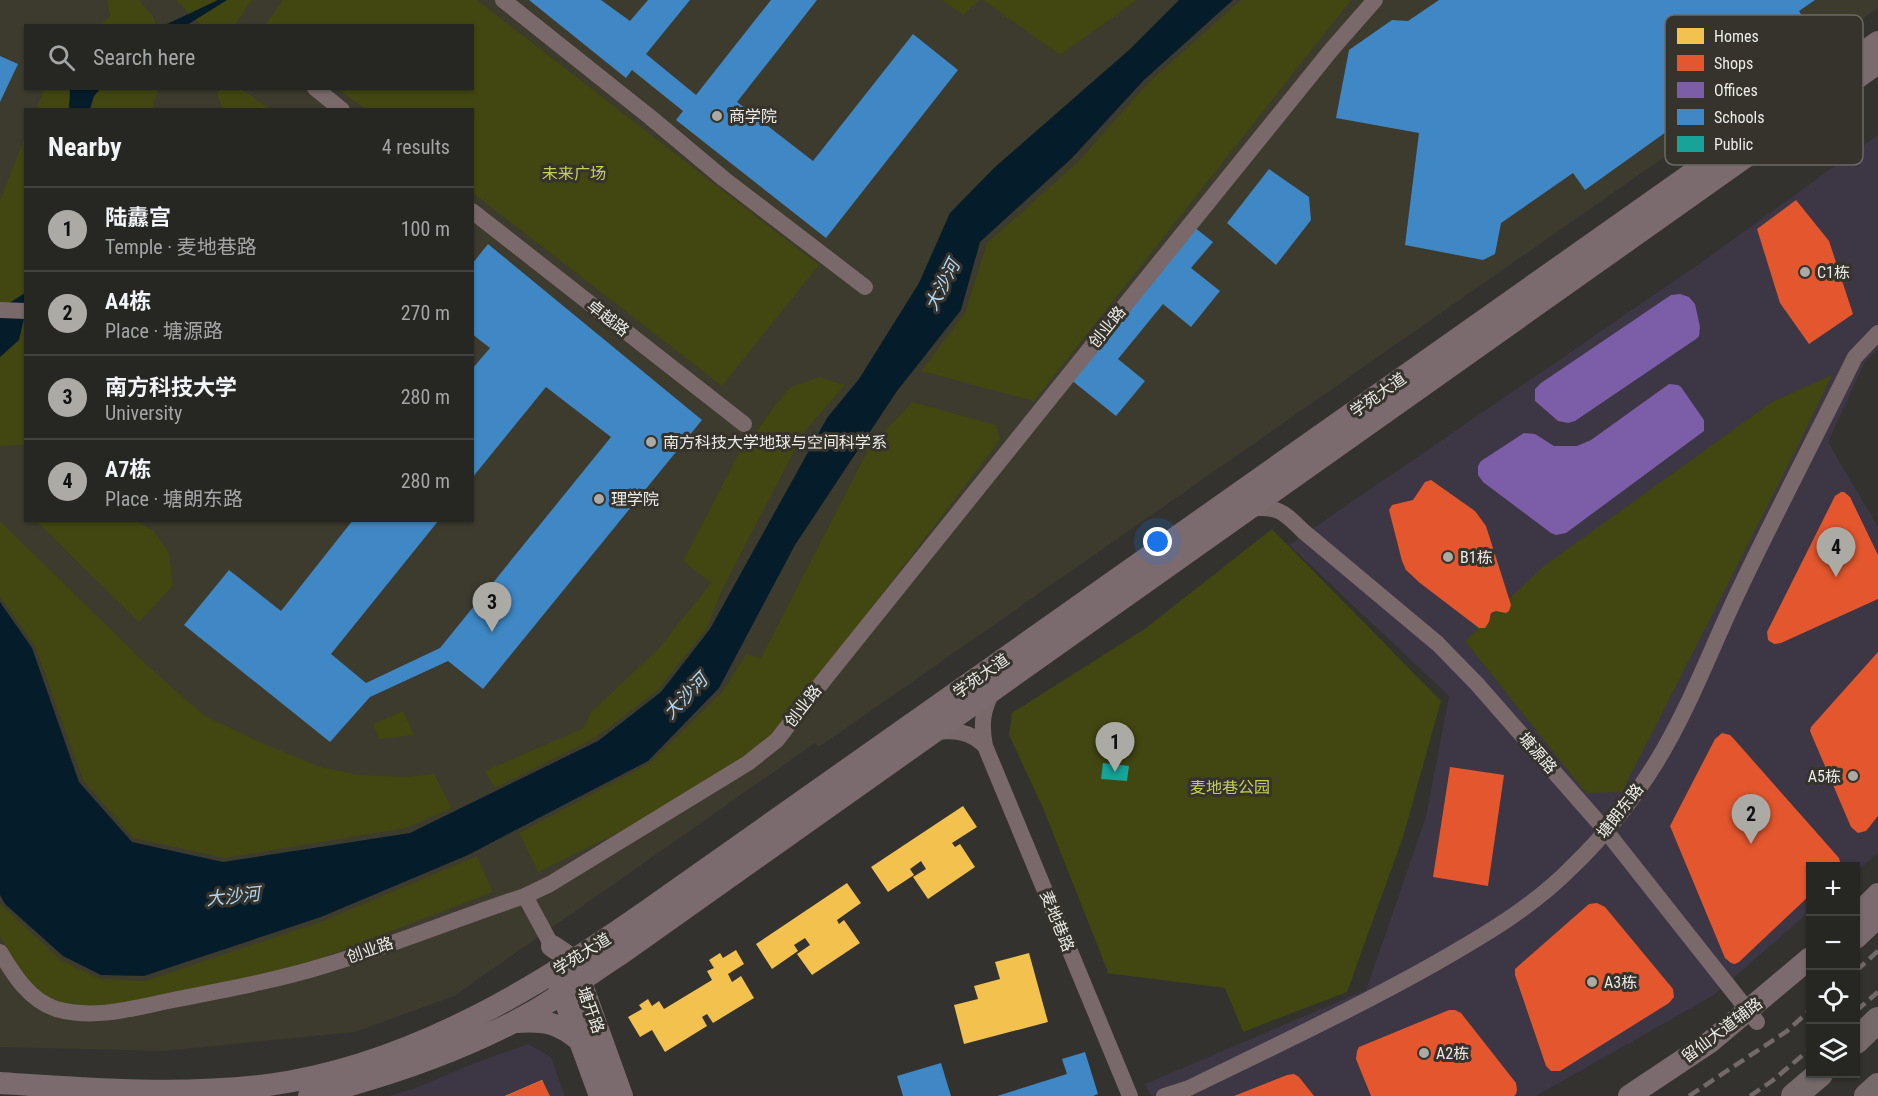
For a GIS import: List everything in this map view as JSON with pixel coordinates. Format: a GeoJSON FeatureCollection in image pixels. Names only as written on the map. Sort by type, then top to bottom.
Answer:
{"type":"FeatureCollection","features":[{"type":"Feature","properties":{"kind":"main road","name":"学苑大道"},"geometry":{"type":"LineString","coordinates":[[1863,53],[1878,42]]}},
{"type":"Feature","properties":{"kind":"main road","name":"学苑大道"},"geometry":{"type":"LineString","coordinates":[[1863,74],[1878,63]]}},
{"type":"Feature","properties":{"kind":"main road","name":"学苑大道"},"geometry":{"type":"LineString","coordinates":[[309,1096],[410,1067],[466,1045],[512,1023],[648,910],[1704,165]]}},
{"type":"Feature","properties":{"kind":"main road","name":"学苑大道"},"geometry":{"type":"LineString","coordinates":[[0,1083],[164,1092],[234,1089],[300,1079],[370,1060],[438,1034],[496,1006],[568,976],[656,930],[1734,165]]}},
{"type":"Feature","properties":{"kind":"main road"},"geometry":{"type":"LineString","coordinates":[[1860,912],[1878,894]]}},
{"type":"Feature","properties":{"kind":"main road"},"geometry":{"type":"LineString","coordinates":[[1860,934],[1878,917]]}},
{"type":"Feature","properties":{"kind":"main road"},"geometry":{"type":"LineString","coordinates":[[552,946],[568,976]]}},
{"type":"Feature","properties":{"kind":"main road","name":"留仙大道辅路"},"geometry":{"type":"LineString","coordinates":[[1653,1096],[1717,1053],[1806,962]]}},
{"type":"Feature","properties":{"kind":"main road","name":"塘开路"},"geometry":{"type":"LineString","coordinates":[[568,976],[580,1041],[600,1096]]}},
{"type":"Feature","properties":{"kind":"main road","name":"塘开路"},"geometry":{"type":"LineString","coordinates":[[568,976],[622,1096]]}},
{"type":"Feature","properties":{"kind":"main road","name":"留仙大道辅路"},"geometry":{"type":"LineString","coordinates":[[1629,1096],[1806,982]]}},
{"type":"Feature","properties":{"kind":"main road"},"geometry":{"type":"LineString","coordinates":[[1860,1037],[1878,1020]]}},
{"type":"Feature","properties":{"kind":"main road"},"geometry":{"type":"LineString","coordinates":[[512,1023],[547,1022],[565,1028],[580,1041]]}},
{"type":"Feature","properties":{"kind":"main road"},"geometry":{"type":"LineString","coordinates":[[1794,1096],[1815,1078]]}},
{"type":"Feature","properties":{"kind":"main road"},"geometry":{"type":"LineString","coordinates":[[1867,1096],[1878,1086]]}},
{"type":"Feature","properties":{"kind":"street"},"geometry":{"type":"LineString","coordinates":[[503,0],[724,179],[865,287]]}},
{"type":"Feature","properties":{"kind":"street","name":"创业路"},"geometry":{"type":"LineString","coordinates":[[0,952],[17,981],[38,1000],[53,1008],[72,1013],[101,1014],[230,989],[323,966],[525,896],[550,884],[748,763],[777,740],[1117,315],[1375,0]]}},
{"type":"Feature","properties":{"kind":"street"},"geometry":{"type":"LineString","coordinates":[[317,90],[340,108]]}},
{"type":"Feature","properties":{"kind":"street","name":"卓越路"},"geometry":{"type":"LineString","coordinates":[[474,213],[744,424]]}},
{"type":"Feature","properties":{"kind":"street"},"geometry":{"type":"LineString","coordinates":[[0,310],[24,311]]}},
{"type":"Feature","properties":{"kind":"street","name":"塘朗东路"},"geometry":{"type":"LineString","coordinates":[[1164,1096],[1189,1088],[1378,996],[1493,930],[1534,901],[1572,868],[1634,797],[1658,760],[1753,560],[1855,357],[1878,333]]}},
{"type":"Feature","properties":{"kind":"street"},"geometry":{"type":"LineString","coordinates":[[1287,482],[1284,499],[1288,515]]}},
{"type":"Feature","properties":{"kind":"street"},"geometry":{"type":"LineString","coordinates":[[1249,509],[1271,508],[1288,515]]}},
{"type":"Feature","properties":{"kind":"street","name":"塘源路"},"geometry":{"type":"LineString","coordinates":[[1288,515],[1303,531],[1438,644],[1478,684],[1606,831],[1752,1017]]}},
{"type":"Feature","properties":{"kind":"street","name":"麦地巷路"},"geometry":{"type":"LineString","coordinates":[[993,691],[985,705],[982,717],[985,746],[1130,1096]]}},
{"type":"Feature","properties":{"kind":"street"},"geometry":{"type":"LineString","coordinates":[[935,732],[952,730],[965,732],[976,737],[985,746]]}},
{"type":"Feature","properties":{"kind":"street"},"geometry":{"type":"LineString","coordinates":[[525,896],[552,946]]}},
{"type":"Feature","properties":{"kind":"shaded area"},"geometry":{"type":"Polygon","coordinates":[[[0,0],[1878,0],[1878,8],[1863,18],[1863,15],[1665,15],[1665,157],[819,747],[815,743],[454,996],[355,1032],[164,1051],[0,1047],[0,0]]]}},
{"type":"Feature","properties":{"kind":"shaded area"},"geometry":{"type":"Polygon","coordinates":[[[1878,135],[1878,349],[1865,362],[1828,442],[1878,527],[1878,853],[1860,869],[1860,862],[1806,862],[1806,914],[1714,995],[1536,1096],[1151,1096],[1145,1084],[1366,990],[1426,817],[1449,696],[1289,545],[1699,264],[1836,165],[1863,165],[1863,146],[1878,135]]]}},
{"type":"Feature","properties":{"kind":"shaded area"},"geometry":{"type":"Polygon","coordinates":[[[528,1044],[551,1057],[565,1096],[388,1096],[413,1089],[528,1044]]]}},
{"type":"Feature","properties":{"kind":"green space"},"geometry":{"type":"Polygon","coordinates":[[[107,0],[139,0],[154,18],[155,24],[101,24],[110,16],[107,0]]]}},
{"type":"Feature","properties":{"kind":"green space"},"geometry":{"type":"Polygon","coordinates":[[[176,0],[252,0],[235,24],[200,24],[176,0]]]}},
{"type":"Feature","properties":{"kind":"green space","name":"未来广场"},"geometry":{"type":"Polygon","coordinates":[[[283,0],[477,0],[819,265],[722,386],[474,194],[474,108],[364,108],[339,90],[474,90],[474,24],[266,24],[283,0]]]}},
{"type":"Feature","properties":{"kind":"green space"},"geometry":{"type":"Polygon","coordinates":[[[942,0],[979,0],[963,15],[942,0]]]}},
{"type":"Feature","properties":{"kind":"green space"},"geometry":{"type":"Polygon","coordinates":[[[983,0],[1137,0],[1060,55],[983,0]]]}},
{"type":"Feature","properties":{"kind":"green space"},"geometry":{"type":"Polygon","coordinates":[[[1241,0],[1351,0],[1034,401],[921,371],[965,313],[987,243],[1078,162],[1149,82],[1241,0]]]}},
{"type":"Feature","properties":{"kind":"green space"},"geometry":{"type":"Polygon","coordinates":[[[44,90],[158,90],[152,108],[37,108],[44,90]]]}},
{"type":"Feature","properties":{"kind":"green space"},"geometry":{"type":"Polygon","coordinates":[[[242,90],[269,108],[222,108],[217,92],[242,90]]]}},
{"type":"Feature","properties":{"kind":"green space"},"geometry":{"type":"Polygon","coordinates":[[[24,140],[24,444],[0,446],[0,200],[24,140]]]}},
{"type":"Feature","properties":{"kind":"green space"},"geometry":{"type":"Polygon","coordinates":[[[1832,375],[1622,792],[1586,793],[1465,641],[1544,566],[1772,402],[1832,375]]]}},
{"type":"Feature","properties":{"kind":"green space"},"geometry":{"type":"Polygon","coordinates":[[[819,377],[845,385],[804,432],[722,590],[707,628],[658,690],[595,738],[495,788],[485,771],[584,728],[591,712],[659,648],[711,583],[683,561],[738,455],[789,388],[819,377]]]}},
{"type":"Feature","properties":{"kind":"green space"},"geometry":{"type":"Polygon","coordinates":[[[912,402],[996,425],[1000,440],[774,735],[668,808],[538,872],[519,833],[650,763],[723,691],[746,654],[761,658],[870,446],[912,402]]]}},
{"type":"Feature","properties":{"kind":"green space"},"geometry":{"type":"Polygon","coordinates":[[[0,521],[151,669],[205,716],[320,767],[360,775],[405,777],[434,774],[452,808],[406,828],[225,858],[133,838],[83,780],[35,646],[0,597],[0,521]]]}},
{"type":"Feature","properties":{"kind":"green space"},"geometry":{"type":"Polygon","coordinates":[[[37,522],[138,522],[154,531],[169,553],[173,586],[139,622],[37,522]]]}},
{"type":"Feature","properties":{"kind":"green space","name":"麦地巷公园"},"geometry":{"type":"Polygon","coordinates":[[[1272,529],[1441,701],[1403,837],[1347,992],[1243,1032],[1225,988],[1106,973],[1108,972],[1043,808],[1009,735],[1012,713],[1146,628],[1272,529]]]}},
{"type":"Feature","properties":{"kind":"green space"},"geometry":{"type":"Polygon","coordinates":[[[403,711],[414,735],[379,739],[373,724],[403,711]]]}},
{"type":"Feature","properties":{"kind":"green space"},"geometry":{"type":"Polygon","coordinates":[[[477,856],[493,892],[319,959],[228,983],[99,1008],[72,1007],[42,996],[23,978],[0,936],[0,904],[61,960],[100,979],[145,981],[323,921],[477,856]]]}},
{"type":"Feature","properties":{"kind":"water"},"geometry":{"type":"Polygon","coordinates":[[[218,0],[227,0],[189,24],[167,24],[218,0]]]}},
{"type":"Feature","properties":{"kind":"water","name":"大沙河"},"geometry":{"type":"Polygon","coordinates":[[[1179,0],[1233,0],[1144,80],[1072,158],[980,242],[961,310],[897,391],[795,545],[719,688],[648,761],[468,855],[321,917],[144,976],[101,975],[63,956],[5,904],[0,895],[0,602],[32,648],[79,782],[132,842],[223,862],[410,833],[598,741],[661,692],[710,629],[827,418],[859,379],[919,283],[950,213],[995,167],[1129,50],[1179,0]]]}},
{"type":"Feature","properties":{"kind":"water"},"geometry":{"type":"Polygon","coordinates":[[[70,90],[99,90],[94,96],[90,108],[69,108],[70,90]]]}},
{"type":"Feature","properties":{"kind":"water"},"geometry":{"type":"Polygon","coordinates":[[[24,294],[24,318],[19,340],[0,357],[0,309],[24,294]]]}},
{"type":"Feature","properties":{"kind":"building: Homes"},"geometry":{"type":"Polygon","coordinates":[[[963,806],[977,827],[952,843],[955,847],[960,844],[975,867],[928,899],[913,877],[926,869],[921,861],[910,869],[914,875],[888,892],[871,867],[963,806]]]}},
{"type":"Feature","properties":{"kind":"building: Homes"},"geometry":{"type":"Polygon","coordinates":[[[847,883],[861,903],[837,920],[839,924],[844,920],[860,943],[812,975],[797,954],[810,945],[805,938],[794,945],[798,951],[772,969],[756,944],[847,883]]]}},
{"type":"Feature","properties":{"kind":"building: Homes"},"geometry":{"type":"Polygon","coordinates":[[[736,950],[744,964],[728,974],[732,982],[741,976],[754,998],[713,1023],[707,1014],[702,1017],[707,1026],[665,1052],[652,1030],[640,1037],[628,1017],[642,1009],[639,1005],[648,999],[652,1006],[659,1001],[664,1009],[712,980],[707,971],[714,968],[709,960],[720,953],[723,958],[736,950]]]}},
{"type":"Feature","properties":{"kind":"building: Homes"},"geometry":{"type":"Polygon","coordinates":[[[1029,953],[1048,1022],[964,1044],[954,1005],[978,999],[974,986],[1000,979],[995,962],[1029,953]]]}},
{"type":"Feature","properties":{"kind":"building: Homes"},"geometry":{"type":"Polygon","coordinates":[[[542,1080],[549,1096],[505,1096],[542,1080]]]}},
{"type":"Feature","properties":{"kind":"building: Shops","name":"C1栋"},"geometry":{"type":"Polygon","coordinates":[[[1796,200],[1829,241],[1853,314],[1809,344],[1780,303],[1757,229],[1796,200]]]}},
{"type":"Feature","properties":{"kind":"building: Shops","name":"B1栋"},"geometry":{"type":"Polygon","coordinates":[[[1431,480],[1475,511],[1486,526],[1511,605],[1506,613],[1496,611],[1491,613],[1485,628],[1479,628],[1420,583],[1406,570],[1402,561],[1389,510],[1392,505],[1413,500],[1425,482],[1431,480]]]}},
{"type":"Feature","properties":{"kind":"building: Shops"},"geometry":{"type":"Polygon","coordinates":[[[1841,492],[1850,497],[1878,555],[1878,599],[1781,643],[1774,644],[1768,640],[1767,632],[1835,496],[1841,492]]]}},
{"type":"Feature","properties":{"kind":"building: Shops","name":"A5栋"},"geometry":{"type":"Polygon","coordinates":[[[1878,652],[1878,816],[1866,831],[1858,833],[1851,827],[1810,731],[1811,727],[1878,652]]]}},
{"type":"Feature","properties":{"kind":"building: Shops"},"geometry":{"type":"Polygon","coordinates":[[[1722,733],[1730,735],[1839,858],[1840,862],[1806,862],[1806,899],[1735,964],[1725,958],[1670,826],[1715,739],[1722,733]]]}},
{"type":"Feature","properties":{"kind":"building: Shops"},"geometry":{"type":"Polygon","coordinates":[[[1450,767],[1504,775],[1488,886],[1433,877],[1450,767]]]}},
{"type":"Feature","properties":{"kind":"building: Shops","name":"A3栋"},"geometry":{"type":"Polygon","coordinates":[[[1597,903],[1605,907],[1673,989],[1674,997],[1669,1003],[1560,1071],[1551,1071],[1546,1066],[1515,975],[1515,969],[1589,904],[1597,903]]]}},
{"type":"Feature","properties":{"kind":"building: Shops","name":"A2栋"},"geometry":{"type":"Polygon","coordinates":[[[1449,1010],[1461,1013],[1516,1083],[1516,1094],[1514,1096],[1371,1096],[1356,1059],[1359,1047],[1449,1010]]]}},
{"type":"Feature","properties":{"kind":"building: Shops"},"geometry":{"type":"Polygon","coordinates":[[[1294,1074],[1314,1096],[1234,1096],[1287,1075],[1294,1074]]]}},
{"type":"Feature","properties":{"kind":"building: Shops"},"geometry":{"type":"Polygon","coordinates":[[[542,1080],[550,1096],[505,1096],[542,1080]]]}},
{"type":"Feature","properties":{"kind":"building: Offices"},"geometry":{"type":"Polygon","coordinates":[[[1680,294],[1689,297],[1695,304],[1700,327],[1699,336],[1696,339],[1575,421],[1568,423],[1558,421],[1535,401],[1535,389],[1541,383],[1671,295],[1680,294]]]}},
{"type":"Feature","properties":{"kind":"building: Offices"},"geometry":{"type":"Polygon","coordinates":[[[1669,384],[1681,387],[1704,420],[1704,431],[1566,533],[1556,535],[1551,533],[1483,482],[1478,475],[1478,466],[1481,461],[1524,433],[1535,434],[1554,446],[1577,446],[1591,440],[1669,384]]]}},
{"type":"Feature","properties":{"kind":"building: Schools","name":"商学院"},"geometry":{"type":"Polygon","coordinates":[[[529,0],[601,0],[630,21],[648,0],[690,0],[646,54],[696,95],[771,0],[817,0],[737,102],[813,161],[913,34],[958,70],[826,238],[676,120],[683,111],[632,70],[626,78],[529,0]]]}},
{"type":"Feature","properties":{"kind":"building: Schools"},"geometry":{"type":"Polygon","coordinates":[[[1439,0],[1815,0],[1799,11],[1801,15],[1665,15],[1665,133],[1585,190],[1573,173],[1501,223],[1495,254],[1483,260],[1405,245],[1419,133],[1336,118],[1349,50],[1392,20],[1408,21],[1439,0]]]}},
{"type":"Feature","properties":{"kind":"building: Schools"},"geometry":{"type":"Polygon","coordinates":[[[0,56],[18,64],[0,102],[0,56]]]}},
{"type":"Feature","properties":{"kind":"building: Schools"},"geometry":{"type":"Polygon","coordinates":[[[1269,169],[1309,197],[1311,220],[1276,265],[1227,223],[1269,169]]]}},
{"type":"Feature","properties":{"kind":"building: Schools"},"geometry":{"type":"Polygon","coordinates":[[[1194,227],[1213,242],[1191,268],[1220,291],[1191,327],[1163,304],[1118,359],[1145,381],[1116,416],[1070,379],[1194,227]]]}},
{"type":"Feature","properties":{"kind":"building: Schools","name":"理学院"},"geometry":{"type":"Polygon","coordinates":[[[488,244],[702,420],[483,689],[448,661],[370,697],[330,742],[184,625],[229,570],[281,611],[351,522],[437,522],[331,654],[366,683],[440,648],[611,437],[546,387],[474,476],[474,367],[490,348],[474,336],[474,262],[488,244]]]}},
{"type":"Feature","properties":{"kind":"building: Schools"},"geometry":{"type":"Polygon","coordinates":[[[1085,1052],[1098,1094],[1093,1096],[997,1096],[1067,1074],[1062,1059],[1085,1052]]]}},
{"type":"Feature","properties":{"kind":"building: Schools"},"geometry":{"type":"Polygon","coordinates":[[[941,1063],[951,1096],[903,1096],[897,1076],[941,1063]]]}},
{"type":"Feature","properties":{"kind":"building: Public"},"geometry":{"type":"Polygon","coordinates":[[[1103,763],[1129,766],[1127,781],[1101,779],[1103,763]]]}},
{"type":"Feature","properties":{"kind":"railway"},"geometry":{"type":"LineString","coordinates":[[1857,970],[1878,951]]}},
{"type":"Feature","properties":{"kind":"railway"},"geometry":{"type":"LineString","coordinates":[[1860,1008],[1878,992]]}},
{"type":"Feature","properties":{"kind":"railway"},"geometry":{"type":"LineString","coordinates":[[1689,1096],[1787,1031],[1806,1014]]}},
{"type":"Feature","properties":{"kind":"railway"},"geometry":{"type":"LineString","coordinates":[[1750,1096],[1806,1052]]}},
{"type":"Feature","properties":{"kind":"place","name":"商学院"},"geometry":{"type":"Point","coordinates":[717,116]}},
{"type":"Feature","properties":{"kind":"place","name":"C1栋"},"geometry":{"type":"Point","coordinates":[1805,272]}},
{"type":"Feature","properties":{"kind":"place","name":"南方科技大学地球与空间科学系"},"geometry":{"type":"Point","coordinates":[651,442]}},
{"type":"Feature","properties":{"kind":"place","name":"理学院"},"geometry":{"type":"Point","coordinates":[599,499]}},
{"type":"Feature","properties":{"kind":"place","name":"B1栋"},"geometry":{"type":"Point","coordinates":[1448,557]}},
{"type":"Feature","properties":{"kind":"place","name":"A7栋"},"geometry":{"type":"Point","coordinates":[1836,577]}},
{"type":"Feature","properties":{"kind":"place","name":"南方科技大学"},"geometry":{"type":"Point","coordinates":[492,632]}},
{"type":"Feature","properties":{"kind":"place","name":"陆纛宫"},"geometry":{"type":"Point","coordinates":[1115,772]}},
{"type":"Feature","properties":{"kind":"place","name":"A5栋"},"geometry":{"type":"Point","coordinates":[1853,776]}},
{"type":"Feature","properties":{"kind":"place","name":"A4栋"},"geometry":{"type":"Point","coordinates":[1751,844]}},
{"type":"Feature","properties":{"kind":"place","name":"A3栋"},"geometry":{"type":"Point","coordinates":[1592,982]}},
{"type":"Feature","properties":{"kind":"place","name":"A2栋"},"geometry":{"type":"Point","coordinates":[1424,1053]}}]}
